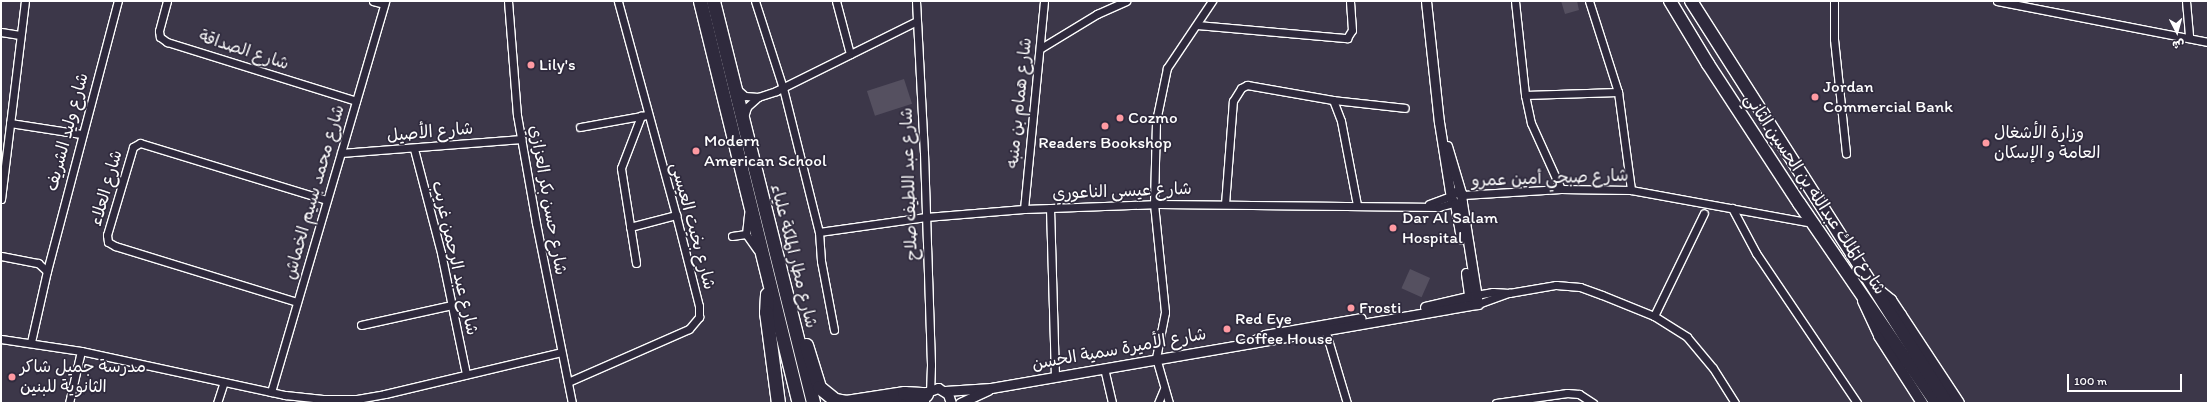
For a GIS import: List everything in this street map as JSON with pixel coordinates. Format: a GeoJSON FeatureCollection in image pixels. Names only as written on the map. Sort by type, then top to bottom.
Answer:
{"type":"FeatureCollection","features":[{"type":"Feature","properties":{"kind":"highway","name":"شارع مطار الملكة علياء"},"geometry":{"type":"LineString","coordinates":[[700,1],[762,259],[774,279],[812,403]]}},
{"type":"Feature","properties":{"kind":"highway","name":"شارع مطار الملكة علياء"},"geometry":{"type":"LineString","coordinates":[[713,1],[742,120],[799,403]]}},
{"type":"Feature","properties":{"kind":"highway","name":"شارع الملك عبدالله بن الحسين الثاني"},"geometry":{"type":"LineString","coordinates":[[1670,1],[1708,64],[1813,223],[1858,288],[1887,321],[1947,403]]}},
{"type":"Feature","properties":{"kind":"highway","name":"شارع الملك عبدالله بن الحسين الثاني"},"geometry":{"type":"LineString","coordinates":[[1692,2],[1869,283],[1887,321],[1936,403]]}},
{"type":"Feature","properties":{"kind":"highway"},"geometry":{"type":"LineString","coordinates":[[774,279],[793,300],[817,382],[826,395],[846,402],[904,393],[931,395]]}},
{"type":"Feature","properties":{"kind":"highway"},"geometry":{"type":"LineString","coordinates":[[774,279],[766,312],[778,403]]}},
{"type":"Feature","properties":{"kind":"main road"},"geometry":{"type":"LineString","coordinates":[[1869,283],[1890,300],[1958,403]]}},
{"type":"Feature","properties":{"kind":"main road"},"geometry":{"type":"LineString","coordinates":[[1858,288],[1876,331],[1922,403]]}},
{"type":"Feature","properties":{"kind":"street"},"geometry":{"type":"LineString","coordinates":[[1,199],[25,1]]}},
{"type":"Feature","properties":{"kind":"street","name":"شارع وليد الشريف"},"geometry":{"type":"LineString","coordinates":[[31,342],[81,134],[118,1]]}},
{"type":"Feature","properties":{"kind":"street","name":"شارع الصداقة"},"geometry":{"type":"LineString","coordinates":[[166,1],[159,31],[160,37],[167,42],[356,101]]}},
{"type":"Feature","properties":{"kind":"street"},"geometry":{"type":"LineString","coordinates":[[373,1],[385,3]]}},
{"type":"Feature","properties":{"kind":"street","name":"شارع حسن بكر العزازي"},"geometry":{"type":"LineString","coordinates":[[508,1],[521,139],[572,403]]}},
{"type":"Feature","properties":{"kind":"street","name":"شارع بخيت العيسى"},"geometry":{"type":"LineString","coordinates":[[568,382],[689,329],[697,322],[699,306],[676,215],[644,116],[618,1]]}},
{"type":"Feature","properties":{"kind":"street"},"geometry":{"type":"LineString","coordinates":[[755,1],[783,88],[819,232],[821,261],[834,330]]}},
{"type":"Feature","properties":{"kind":"street"},"geometry":{"type":"LineString","coordinates":[[836,1],[850,54]]}},
{"type":"Feature","properties":{"kind":"street","name":"شارع عبد اللطيف صلاح"},"geometry":{"type":"LineString","coordinates":[[916,1],[926,217],[931,395]]}},
{"type":"Feature","properties":{"kind":"street","name":"شارع همام بن منبه"},"geometry":{"type":"LineString","coordinates":[[1024,209],[1041,48],[1044,1]]}},
{"type":"Feature","properties":{"kind":"street"},"geometry":{"type":"LineString","coordinates":[[1041,48],[1097,14],[1126,1]]}},
{"type":"Feature","properties":{"kind":"street"},"geometry":{"type":"LineString","coordinates":[[1169,403],[1156,358],[1165,312],[1154,204],[1156,121],[1165,76],[1178,50],[1197,25],[1212,1]]}},
{"type":"Feature","properties":{"kind":"street"},"geometry":{"type":"LineString","coordinates":[[1197,25],[1347,38],[1352,30],[1350,1]]}},
{"type":"Feature","properties":{"kind":"street"},"geometry":{"type":"LineString","coordinates":[[1426,1],[1439,122],[1457,198],[1473,300]]}},
{"type":"Feature","properties":{"kind":"street"},"geometry":{"type":"LineString","coordinates":[[1515,1],[1525,95],[1531,123],[1561,189]]}},
{"type":"Feature","properties":{"kind":"street"},"geometry":{"type":"LineString","coordinates":[[1589,1],[1618,92],[1631,190]]}},
{"type":"Feature","properties":{"kind":"street"},"geometry":{"type":"LineString","coordinates":[[1834,1],[1834,39],[1846,153]]}},
{"type":"Feature","properties":{"kind":"street"},"geometry":{"type":"LineString","coordinates":[[1997,1],[2208,42]]}},
{"type":"Feature","properties":{"kind":"street"},"geometry":{"type":"LineString","coordinates":[[2186,1],[2189,38]]}},
{"type":"Feature","properties":{"kind":"street","name":"شارع محمد بسيم الخماش"},"geometry":{"type":"LineString","coordinates":[[271,392],[326,200],[385,3]]}},
{"type":"Feature","properties":{"kind":"street"},"geometry":{"type":"LineString","coordinates":[[742,120],[747,107],[758,97],[783,88],[918,21]]}},
{"type":"Feature","properties":{"kind":"street"},"geometry":{"type":"LineString","coordinates":[[1,32],[20,35]]}},
{"type":"Feature","properties":{"kind":"street"},"geometry":{"type":"LineString","coordinates":[[1225,204],[1229,125],[1233,101],[1241,88],[1255,85],[1333,100],[1405,108]]}},
{"type":"Feature","properties":{"kind":"street"},"geometry":{"type":"LineString","coordinates":[[734,86],[745,96],[758,97]]}},
{"type":"Feature","properties":{"kind":"street"},"geometry":{"type":"LineString","coordinates":[[1525,95],[1618,92]]}},
{"type":"Feature","properties":{"kind":"street"},"geometry":{"type":"LineString","coordinates":[[1333,100],[1341,121],[1357,204]]}},
{"type":"Feature","properties":{"kind":"street"},"geometry":{"type":"LineString","coordinates":[[580,127],[644,116]]}},
{"type":"Feature","properties":{"kind":"street"},"geometry":{"type":"LineString","coordinates":[[636,263],[621,168],[644,116]]}},
{"type":"Feature","properties":{"kind":"street"},"geometry":{"type":"LineString","coordinates":[[10,123],[81,134]]}},
{"type":"Feature","properties":{"kind":"street","name":"شارع الأصيل"},"geometry":{"type":"LineString","coordinates":[[341,153],[414,149],[521,139]]}},
{"type":"Feature","properties":{"kind":"street","name":"شارع العلاء"},"geometry":{"type":"LineString","coordinates":[[297,302],[115,246],[107,238],[109,228],[133,147],[140,143],[326,200]]}},
{"type":"Feature","properties":{"kind":"street","name":"شارع عبد الرحمن غريب"},"geometry":{"type":"LineString","coordinates":[[414,149],[452,305],[466,374]]}},
{"type":"Feature","properties":{"kind":"street","name":"شارع صبحي أمين عمرو"},"geometry":{"type":"LineString","coordinates":[[1457,198],[1561,189],[1631,190],[1813,223]]}},
{"type":"Feature","properties":{"kind":"street","name":"شارع عيسى الناعوري"},"geometry":{"type":"LineString","coordinates":[[819,232],[926,217],[1024,209],[1154,204],[1426,205],[1457,198]]}},
{"type":"Feature","properties":{"kind":"street"},"geometry":{"type":"LineString","coordinates":[[749,204],[746,234],[762,259]]}},
{"type":"Feature","properties":{"kind":"street"},"geometry":{"type":"LineString","coordinates":[[1050,208],[1055,377]]}},
{"type":"Feature","properties":{"kind":"street"},"geometry":{"type":"LineString","coordinates":[[1732,208],[1756,253],[1857,403]]}},
{"type":"Feature","properties":{"kind":"street"},"geometry":{"type":"LineString","coordinates":[[1654,316],[1704,213]]}},
{"type":"Feature","properties":{"kind":"street"},"geometry":{"type":"LineString","coordinates":[[630,227],[676,215]]}},
{"type":"Feature","properties":{"kind":"street"},"geometry":{"type":"LineString","coordinates":[[732,236],[746,234]]}},
{"type":"Feature","properties":{"kind":"street"},"geometry":{"type":"LineString","coordinates":[[1,256],[38,263],[47,271]]}},
{"type":"Feature","properties":{"kind":"street","name":"شارع الأميرة سمية الحسن"},"geometry":{"type":"LineString","coordinates":[[889,403],[931,395],[991,388],[1252,342],[1262,336],[1325,328],[1473,300],[1493,292],[1510,293],[1556,285],[1580,287],[1654,316],[1687,337],[1700,351],[1735,403]]}},
{"type":"Feature","properties":{"kind":"street"},"geometry":{"type":"LineString","coordinates":[[361,326],[452,305]]}},
{"type":"Feature","properties":{"kind":"street"},"geometry":{"type":"LineString","coordinates":[[1325,328],[1347,403]]}},
{"type":"Feature","properties":{"kind":"street"},"geometry":{"type":"LineString","coordinates":[[1,339],[31,342],[81,351],[271,392],[299,400],[372,397],[561,352]]}},
{"type":"Feature","properties":{"kind":"street"},"geometry":{"type":"LineString","coordinates":[[69,403],[81,351]]}},
{"type":"Feature","properties":{"kind":"street"},"geometry":{"type":"LineString","coordinates":[[1104,368],[1112,403]]}},
{"type":"Feature","properties":{"kind":"street"},"geometry":{"type":"LineString","coordinates":[[217,403],[224,382]]}},
{"type":"Feature","properties":{"kind":"street","name":"شارع الأميرة سمية الحسن"},"geometry":{"type":"LineString","coordinates":[[960,403],[991,388]]}},
{"type":"Feature","properties":{"kind":"street"},"geometry":{"type":"LineString","coordinates":[[1158,403],[1164,388]]}},
{"type":"Feature","properties":{"kind":"street"},"geometry":{"type":"LineString","coordinates":[[1496,403],[1522,401],[1573,393],[1589,398],[1593,403]]}},
{"type":"Feature","properties":{"kind":"street"},"geometry":{"type":"LineString","coordinates":[[931,395],[951,403]]}},
{"type":"Feature","properties":{"kind":"shaded area"},"geometry":{"type":"Polygon","coordinates":[[[1561,1],[1577,1],[1579,10],[1565,14],[1561,1]]]}},
{"type":"Feature","properties":{"kind":"shaded area"},"geometry":{"type":"Polygon","coordinates":[[[904,79],[912,104],[875,116],[867,91],[904,79]]]}},
{"type":"Feature","properties":{"kind":"shaded area"},"geometry":{"type":"Polygon","coordinates":[[[1410,269],[1430,278],[1422,297],[1401,288],[1410,269]]]}},
{"type":"Feature","properties":{"kind":"place","name":"Lily's"},"geometry":{"type":"Point","coordinates":[531,65]}},
{"type":"Feature","properties":{"kind":"place","name":"Jordan Commercial Bank"},"geometry":{"type":"Point","coordinates":[1815,97]}},
{"type":"Feature","properties":{"kind":"place","name":"Cozmo"},"geometry":{"type":"Point","coordinates":[1120,118]}},
{"type":"Feature","properties":{"kind":"place","name":"Readers Bookshop"},"geometry":{"type":"Point","coordinates":[1105,126]}},
{"type":"Feature","properties":{"kind":"place","name":"وزارة الأشغال العامة و الإسكان"},"geometry":{"type":"Point","coordinates":[1986,143]}},
{"type":"Feature","properties":{"kind":"place","name":"Modern American School"},"geometry":{"type":"Point","coordinates":[696,151]}},
{"type":"Feature","properties":{"kind":"place","name":"Dar Al Salam Hospital"},"geometry":{"type":"Point","coordinates":[1393,228]}},
{"type":"Feature","properties":{"kind":"place","name":"Frosti"},"geometry":{"type":"Point","coordinates":[1351,308]}},
{"type":"Feature","properties":{"kind":"place","name":"Red Eye Coffee House"},"geometry":{"type":"Point","coordinates":[1227,329]}},
{"type":"Feature","properties":{"kind":"place","name":"مدرسة جميل شاكر الثانوية للبنين"},"geometry":{"type":"Point","coordinates":[12,377]}}]}
